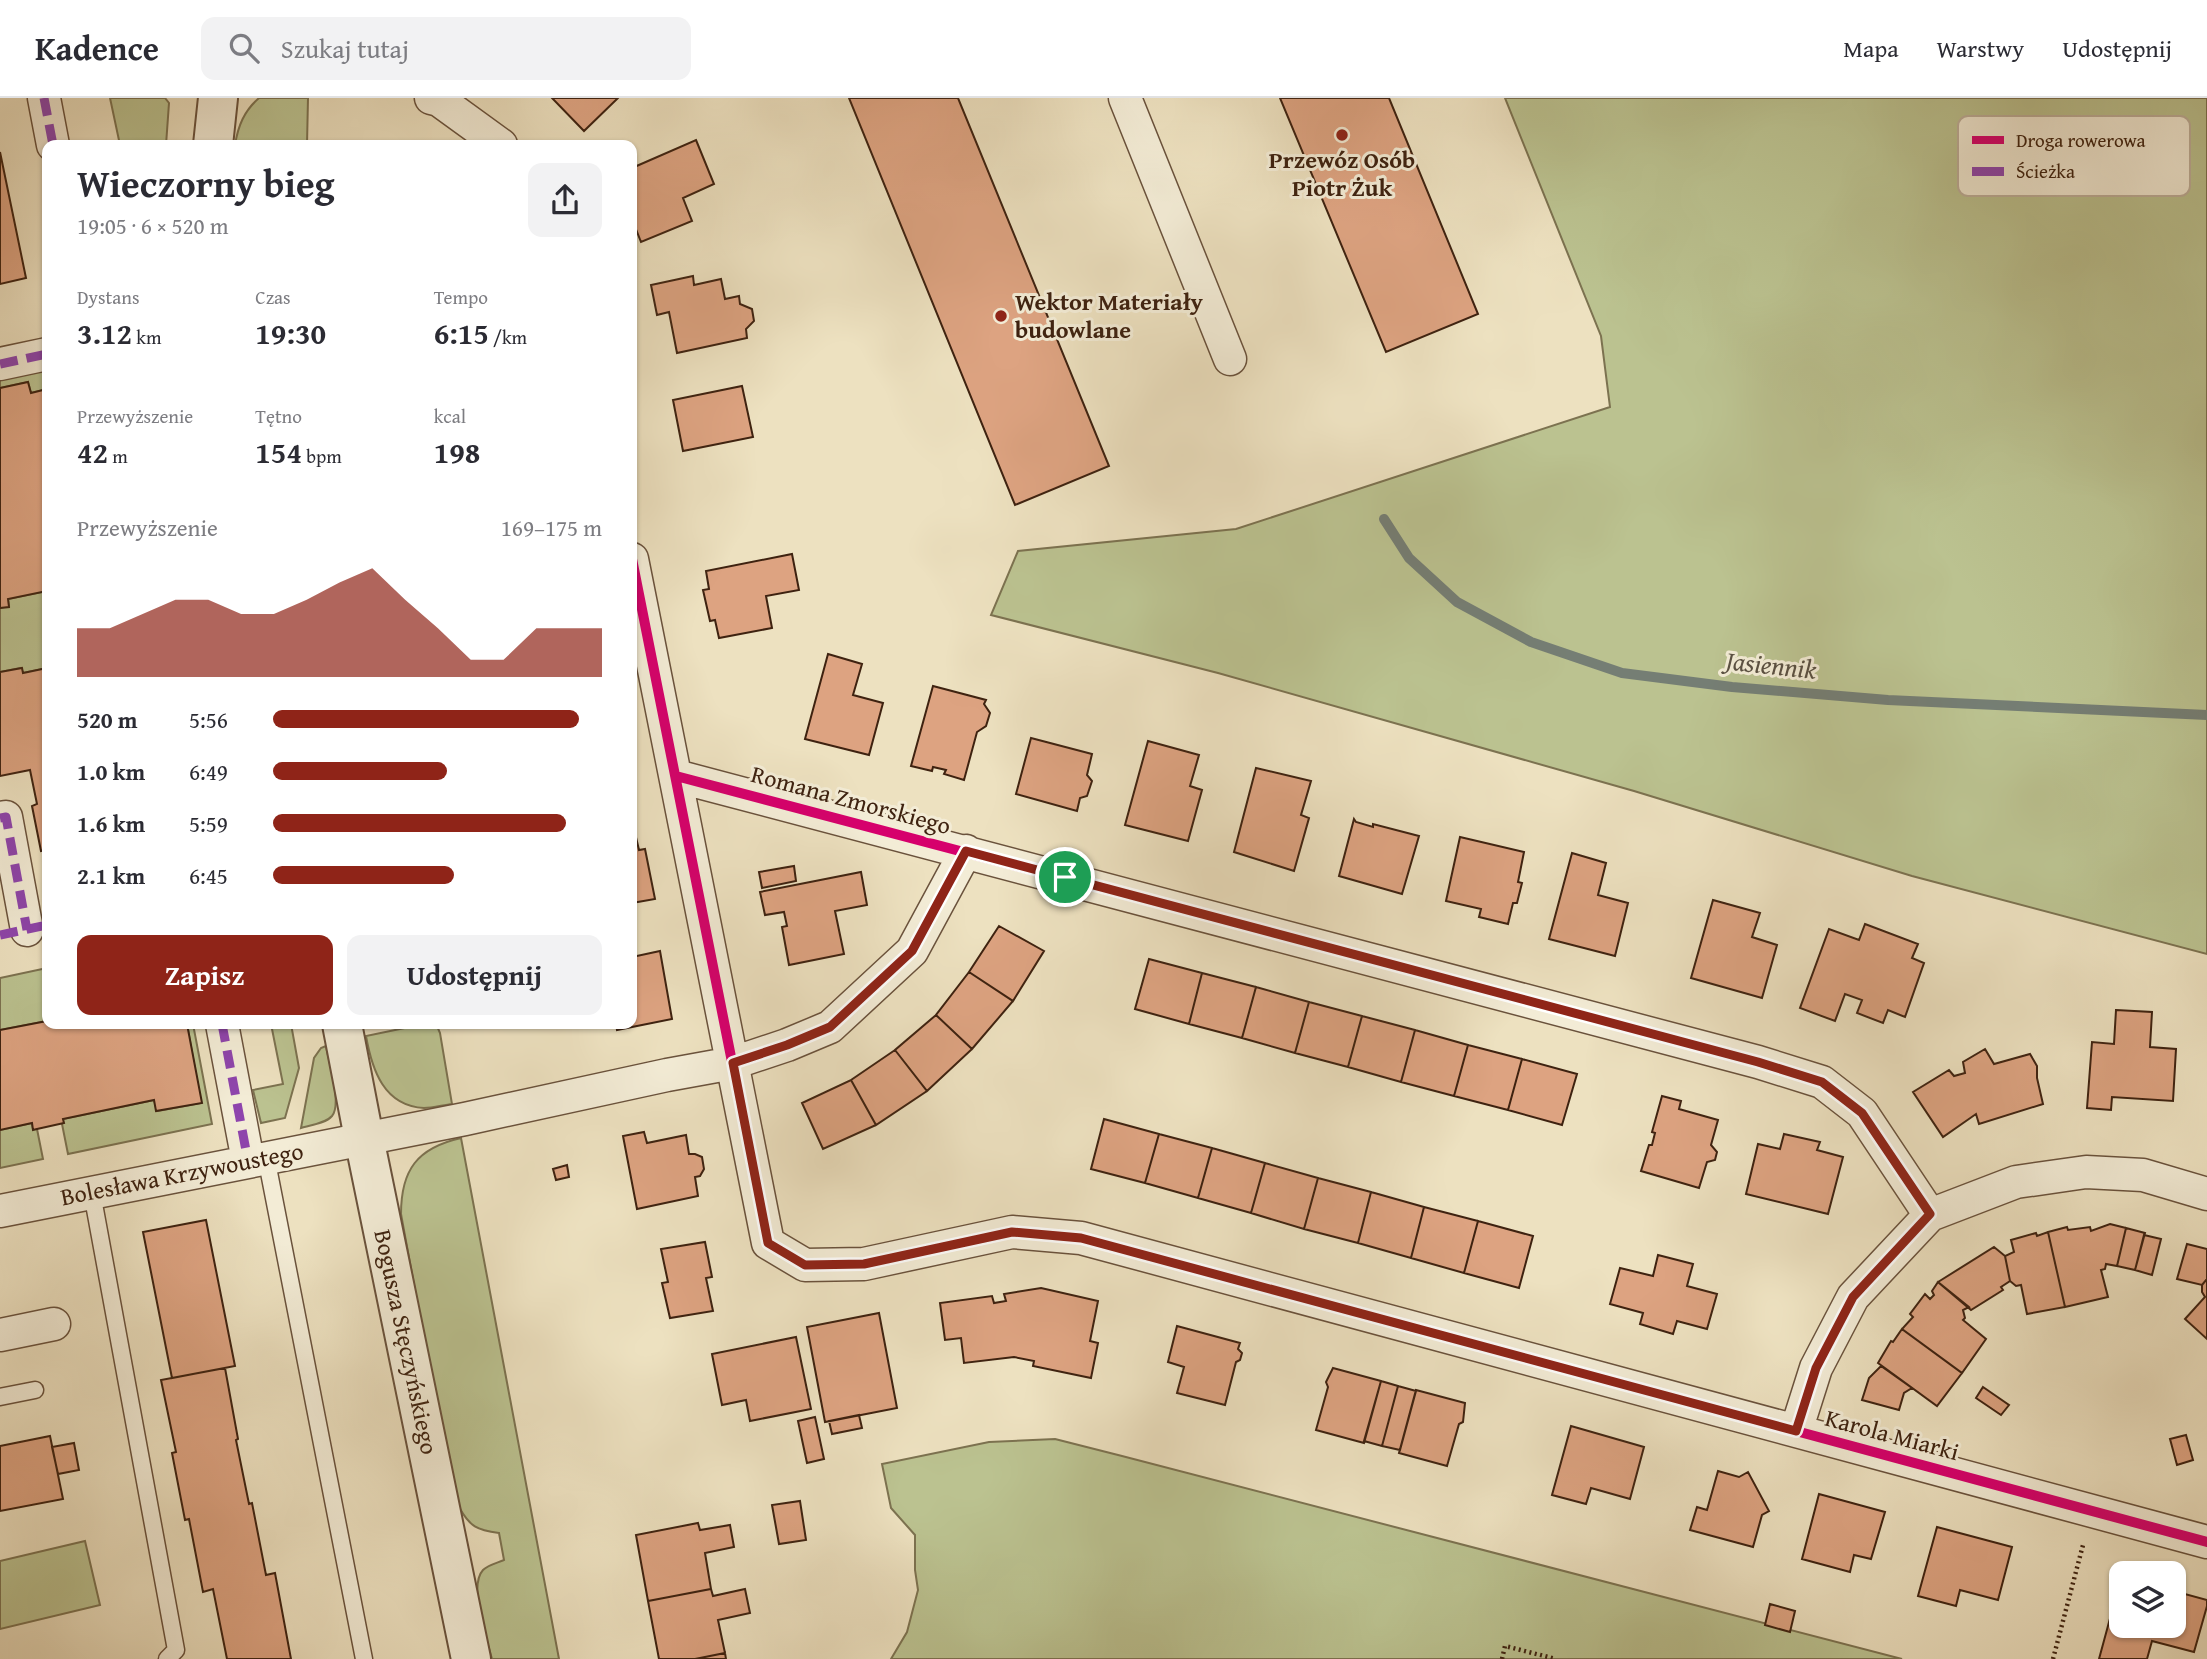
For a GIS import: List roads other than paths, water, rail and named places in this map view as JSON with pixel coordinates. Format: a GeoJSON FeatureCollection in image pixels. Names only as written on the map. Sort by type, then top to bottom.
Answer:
{"type":"FeatureCollection","features":[{"type":"Feature","properties":{"kind":"street"},"geometry":{"type":"LineString","coordinates":[[44,98],[51,140]]}},
{"type":"Feature","properties":{"kind":"street"},"geometry":{"type":"LineString","coordinates":[[214,140],[218,98]]}},
{"type":"Feature","properties":{"kind":"street"},"geometry":{"type":"LineString","coordinates":[[431,98],[439,100],[494,140]]}},
{"type":"Feature","properties":{"kind":"street"},"geometry":{"type":"LineString","coordinates":[[1125,98],[1230,359]]}},
{"type":"Feature","properties":{"kind":"street"},"geometry":{"type":"LineString","coordinates":[[0,364],[42,355]]}},
{"type":"Feature","properties":{"kind":"street"},"geometry":{"type":"LineString","coordinates":[[637,584],[733,1063]]}},
{"type":"Feature","properties":{"kind":"street","name":"Romana Zmorskiego"},"geometry":{"type":"LineString","coordinates":[[676,776],[1758,1062],[1822,1082],[1862,1113],[1930,1214]]}},
{"type":"Feature","properties":{"kind":"street"},"geometry":{"type":"LineString","coordinates":[[0,818],[6,817],[25,930]]}},
{"type":"Feature","properties":{"kind":"street","name":"Romana Zmorskiego"},"geometry":{"type":"LineString","coordinates":[[364,1138],[733,1063],[830,1027],[912,951],[966,851]]}},
{"type":"Feature","properties":{"kind":"street"},"geometry":{"type":"LineString","coordinates":[[223,1029],[257,1159]]}},
{"type":"Feature","properties":{"kind":"street","name":"Bogusza Stęczyńskiego"},"geometry":{"type":"LineString","coordinates":[[343,1029],[471,1659]]}},
{"type":"Feature","properties":{"kind":"street","name":"Karola Miarki"},"geometry":{"type":"LineString","coordinates":[[733,1063],[768,1243],[805,1265],[864,1264],[1012,1232],[1081,1238],[2207,1542]]}},
{"type":"Feature","properties":{"kind":"street","name":"Bolesława Krzywoustego"},"geometry":{"type":"LineString","coordinates":[[0,1211],[364,1138]]}},
{"type":"Feature","properties":{"kind":"street","name":"Karola Miarki"},"geometry":{"type":"LineString","coordinates":[[1796,1431],[1816,1368],[1853,1297],[1930,1214],[2016,1182],[2087,1171],[2143,1175],[2207,1194]]}},
{"type":"Feature","properties":{"kind":"street"},"geometry":{"type":"LineString","coordinates":[[0,1335],[54,1324]]}},
{"type":"Feature","properties":{"kind":"lane"},"geometry":{"type":"LineString","coordinates":[[257,1159],[364,1659]]}},
{"type":"Feature","properties":{"kind":"lane"},"geometry":{"type":"LineString","coordinates":[[92,1193],[174,1656]]}},
{"type":"Feature","properties":{"kind":"lane"},"geometry":{"type":"LineString","coordinates":[[0,1396],[35,1390]]}},
{"type":"Feature","properties":{"kind":"waterway","name":"Jasiennik"},"geometry":{"type":"LineString","coordinates":[[1384,519],[1409,558],[1457,602],[1531,642],[1622,673],[1732,687],[1888,700],[2207,715]]}},
{"type":"Feature","properties":{"kind":"place","name":"Przewóz Osób Piotr Żuk"},"geometry":{"type":"Point","coordinates":[1342,135]}},
{"type":"Feature","properties":{"kind":"place","name":"Wektor Materiały budowlane"},"geometry":{"type":"Point","coordinates":[1001,316]}}]}
